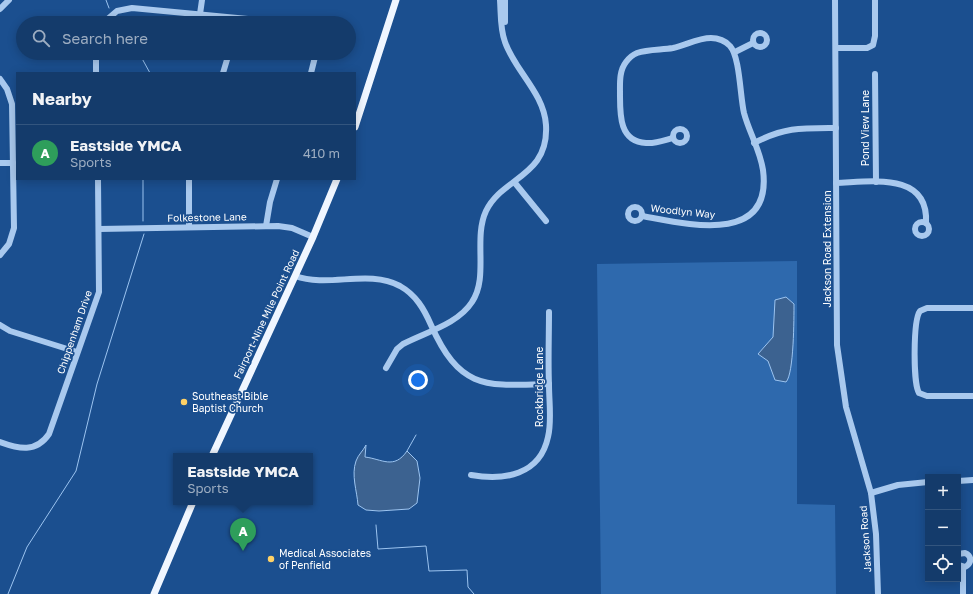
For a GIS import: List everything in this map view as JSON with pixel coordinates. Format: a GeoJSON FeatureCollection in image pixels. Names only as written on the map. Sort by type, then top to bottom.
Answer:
{"type":"FeatureCollection","features":[{"type":"Feature","properties":{"kind":"main road"},"geometry":{"type":"LineString","coordinates":[[356,123],[396,0]]}},
{"type":"Feature","properties":{"kind":"main road","name":"Fairport-Nine Mile Point Road"},"geometry":{"type":"LineString","coordinates":[[213,453],[313,237],[337,180]]}},
{"type":"Feature","properties":{"kind":"main road"},"geometry":{"type":"LineString","coordinates":[[154,594],[192,505]]}},
{"type":"Feature","properties":{"kind":"street"},"geometry":{"type":"LineString","coordinates":[[0,9],[8,0]]}},
{"type":"Feature","properties":{"kind":"street"},"geometry":{"type":"LineString","coordinates":[[200,14],[202,0]]}},
{"type":"Feature","properties":{"kind":"street"},"geometry":{"type":"LineString","coordinates":[[386,368],[397,349],[403,344],[460,316],[473,301],[480,284],[480,239],[484,217],[496,198],[531,169],[541,153],[546,135],[546,125],[542,107],[509,50],[503,36],[500,0]]}},
{"type":"Feature","properties":{"kind":"street"},"geometry":{"type":"LineString","coordinates":[[503,36],[505,0]]}},
{"type":"Feature","properties":{"kind":"street","name":"Jackson Road Extension"},"geometry":{"type":"LineString","coordinates":[[835,0],[837,345],[839,368],[846,408],[871,493]]}},
{"type":"Feature","properties":{"kind":"street"},"geometry":{"type":"LineString","coordinates":[[836,48],[866,48],[873,45],[875,36],[875,0]]}},
{"type":"Feature","properties":{"kind":"street"},"geometry":{"type":"LineString","coordinates":[[111,16],[117,11],[132,8],[211,16]]}},
{"type":"Feature","properties":{"kind":"street"},"geometry":{"type":"LineString","coordinates":[[673,138],[646,143],[633,139],[624,131],[620,113],[620,77],[626,62],[638,52],[674,47],[711,38],[724,41],[735,52],[753,43]]}},
{"type":"Feature","properties":{"kind":"street","name":"Woodlyn Way"},"geometry":{"type":"LineString","coordinates":[[642,216],[683,223],[733,223],[746,219],[757,208],[763,187],[761,162],[747,125],[741,98],[735,52]]}},
{"type":"Feature","properties":{"kind":"street"},"geometry":{"type":"LineString","coordinates":[[96,60],[96,72]]}},
{"type":"Feature","properties":{"kind":"street"},"geometry":{"type":"LineString","coordinates":[[223,72],[227,60]]}},
{"type":"Feature","properties":{"kind":"street"},"geometry":{"type":"LineString","coordinates":[[311,72],[314,60]]}},
{"type":"Feature","properties":{"kind":"street","name":"Pond View Lane"},"geometry":{"type":"LineString","coordinates":[[875,74],[876,182]]}},
{"type":"Feature","properties":{"kind":"street"},"geometry":{"type":"LineString","coordinates":[[0,79],[7,90],[12,104],[14,228],[9,244],[0,255]]}},
{"type":"Feature","properties":{"kind":"street"},"geometry":{"type":"LineString","coordinates":[[754,143],[773,133],[790,128],[836,128]]}},
{"type":"Feature","properties":{"kind":"street"},"geometry":{"type":"LineString","coordinates":[[0,163],[13,163]]}},
{"type":"Feature","properties":{"kind":"street","name":"Chippenham Drive"},"geometry":{"type":"LineString","coordinates":[[0,442],[24,449],[34,447],[45,440],[48,434],[99,292],[98,180]]}},
{"type":"Feature","properties":{"kind":"street"},"geometry":{"type":"LineString","coordinates":[[189,180],[189,227]]}},
{"type":"Feature","properties":{"kind":"street"},"geometry":{"type":"LineString","coordinates":[[266,226],[270,202],[277,180]]}},
{"type":"Feature","properties":{"kind":"street"},"geometry":{"type":"LineString","coordinates":[[836,183],[876,182],[900,184],[911,189],[924,204],[926,223]]}},
{"type":"Feature","properties":{"kind":"street"},"geometry":{"type":"LineString","coordinates":[[515,183],[546,221]]}},
{"type":"Feature","properties":{"kind":"street","name":"Folkestone Lane"},"geometry":{"type":"LineString","coordinates":[[99,229],[266,226],[288,227],[313,237]]}},
{"type":"Feature","properties":{"kind":"street"},"geometry":{"type":"LineString","coordinates":[[295,276],[308,280],[369,278],[390,282],[400,286],[417,298],[447,355],[456,366],[474,378],[495,385],[549,384]]}},
{"type":"Feature","properties":{"kind":"street"},"geometry":{"type":"LineString","coordinates":[[973,308],[922,310],[918,314],[915,322],[916,383],[919,393],[927,396],[973,396]]}},
{"type":"Feature","properties":{"kind":"street","name":"Rockbridge Lane"},"geometry":{"type":"LineString","coordinates":[[471,475],[494,477],[516,474],[528,468],[540,457],[550,429],[549,312]]}},
{"type":"Feature","properties":{"kind":"street"},"geometry":{"type":"LineString","coordinates":[[0,325],[10,331],[77,352]]}},
{"type":"Feature","properties":{"kind":"street"},"geometry":{"type":"LineString","coordinates":[[961,481],[973,480]]}},
{"type":"Feature","properties":{"kind":"street","name":"Jackson Road"},"geometry":{"type":"LineString","coordinates":[[878,594],[876,534],[871,493],[898,485],[925,482]]}},
{"type":"Feature","properties":{"kind":"street"},"geometry":{"type":"LineString","coordinates":[[961,554],[965,553],[970,558],[969,564],[961,566]]}},
{"type":"Feature","properties":{"kind":"street"},"geometry":{"type":"LineString","coordinates":[[961,575],[963,594]]}},
{"type":"Feature","properties":{"kind":"shaded area"},"geometry":{"type":"Polygon","coordinates":[[[797,261],[797,504],[835,505],[836,594],[601,594],[597,264],[797,261]]]}},
{"type":"Feature","properties":{"kind":"shaded area"},"geometry":{"type":"Polygon","coordinates":[[[786,297],[794,304],[794,332],[791,368],[786,382],[775,380],[768,361],[758,354],[773,337],[775,300],[786,297]]]}},
{"type":"Feature","properties":{"kind":"shaded area"},"geometry":{"type":"Polygon","coordinates":[[[366,445],[365,457],[392,462],[402,457],[407,451],[417,461],[420,478],[417,503],[409,509],[379,511],[366,510],[358,505],[354,472],[357,459],[366,445]]]}},
{"type":"Feature","properties":{"kind":"waterway"},"geometry":{"type":"LineString","coordinates":[[106,0],[109,8]]}},
{"type":"Feature","properties":{"kind":"waterway"},"geometry":{"type":"LineString","coordinates":[[143,60],[149,72]]}},
{"type":"Feature","properties":{"kind":"waterway"},"geometry":{"type":"LineString","coordinates":[[143,180],[143,221]]}},
{"type":"Feature","properties":{"kind":"waterway"},"geometry":{"type":"LineString","coordinates":[[8,594],[27,547],[76,471],[97,384],[144,234]]}},
{"type":"Feature","properties":{"kind":"waterway"},"geometry":{"type":"LineString","coordinates":[[407,451],[416,435]]}},
{"type":"Feature","properties":{"kind":"waterway"},"geometry":{"type":"LineString","coordinates":[[376,525],[378,549],[426,546],[429,571],[467,570],[468,587],[474,594]]}},
{"type":"Feature","properties":{"kind":"place","name":"Southeast Bible Baptist Church"},"geometry":{"type":"Point","coordinates":[184,402]}},
{"type":"Feature","properties":{"kind":"place","name":"Eastside YMCA"},"geometry":{"type":"Point","coordinates":[243,551]}},
{"type":"Feature","properties":{"kind":"place","name":"Medical Associates of Penfield"},"geometry":{"type":"Point","coordinates":[271,559]}}]}
